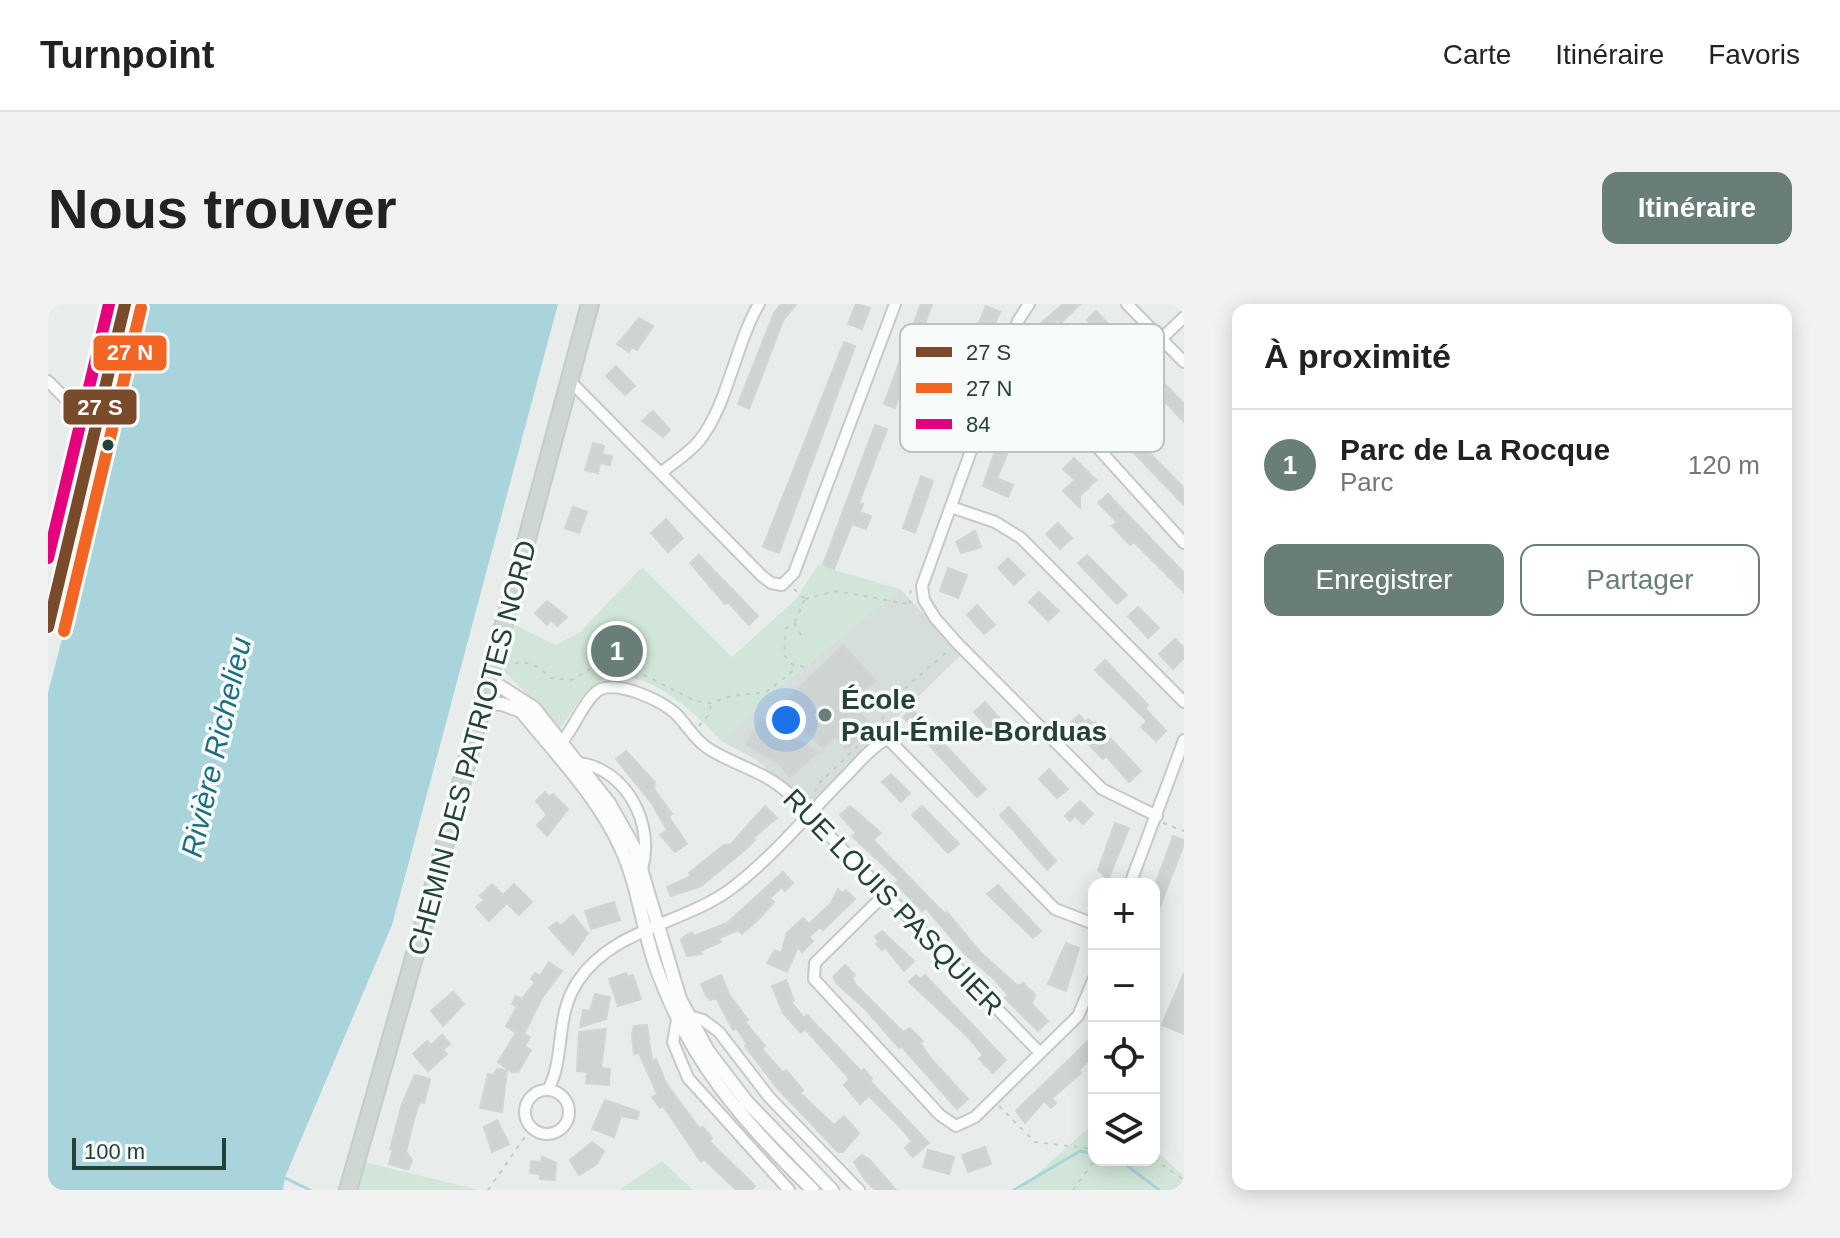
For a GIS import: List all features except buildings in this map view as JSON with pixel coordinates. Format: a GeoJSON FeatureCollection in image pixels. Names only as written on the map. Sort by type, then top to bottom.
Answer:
{"type":"FeatureCollection","features":[{"type":"Feature","properties":{"kind":"main road"},"geometry":{"type":"LineString","coordinates":[[48,627],[125,304]]}},
{"type":"Feature","properties":{"kind":"main road","name":"CHEMIN DES PATRIOTES NORD"},"geometry":{"type":"LineString","coordinates":[[348,1190],[492,675],[590,304]]}},
{"type":"Feature","properties":{"kind":"street"},"geometry":{"type":"LineString","coordinates":[[661,473],[698,443],[709,427],[749,322],[759,304]]}},
{"type":"Feature","properties":{"kind":"street"},"geometry":{"type":"LineString","coordinates":[[571,382],[762,576],[776,585],[788,582],[895,304]]}},
{"type":"Feature","properties":{"kind":"street"},"geometry":{"type":"LineString","coordinates":[[1017,324],[1029,304]]}},
{"type":"Feature","properties":{"kind":"street"},"geometry":{"type":"LineString","coordinates":[[1127,304],[1146,324]]}},
{"type":"Feature","properties":{"kind":"street"},"geometry":{"type":"LineString","coordinates":[[1164,336],[1184,317]]}},
{"type":"Feature","properties":{"kind":"street"},"geometry":{"type":"LineString","coordinates":[[1164,342],[1184,362]]}},
{"type":"Feature","properties":{"kind":"street"},"geometry":{"type":"LineString","coordinates":[[48,381],[88,422],[98,425]]}},
{"type":"Feature","properties":{"kind":"street"},"geometry":{"type":"LineString","coordinates":[[970,452],[922,586],[924,600],[957,643],[1102,789],[1161,820]]}},
{"type":"Feature","properties":{"kind":"street"},"geometry":{"type":"LineString","coordinates":[[1102,452],[1184,543]]}},
{"type":"Feature","properties":{"kind":"street"},"geometry":{"type":"LineString","coordinates":[[951,507],[995,522],[1021,538],[1184,702]]}},
{"type":"Feature","properties":{"kind":"street"},"geometry":{"type":"LineString","coordinates":[[492,675],[525,699],[621,846],[698,1060],[737,1111],[813,1190]]}},
{"type":"Feature","properties":{"kind":"street","name":"RUE LOUIS PASQUIER"},"geometry":{"type":"LineString","coordinates":[[558,746],[576,726],[590,698],[608,688],[624,688],[673,712],[692,735],[733,763],[771,778],[809,813],[884,895],[1040,1053]]}},
{"type":"Feature","properties":{"kind":"street"},"geometry":{"type":"LineString","coordinates":[[484,703],[502,704],[521,711],[578,763],[624,827],[642,869],[651,930]]}},
{"type":"Feature","properties":{"kind":"street"},"geometry":{"type":"LineString","coordinates":[[1133,878],[1161,820],[1184,740]]}},
{"type":"Feature","properties":{"kind":"street"},"geometry":{"type":"LineString","coordinates":[[548,1090],[556,1075],[562,1018],[579,980],[611,948],[666,920],[700,907],[730,889],[881,741],[890,741],[1055,909],[1088,922]]}},
{"type":"Feature","properties":{"kind":"street"},"geometry":{"type":"LineString","coordinates":[[578,763],[601,766],[609,772],[641,817],[648,841],[642,869]]}},
{"type":"Feature","properties":{"kind":"street"},"geometry":{"type":"LineString","coordinates":[[884,895],[815,963],[814,979],[947,1122],[964,1124],[993,1100],[1078,1016],[1088,992]]}},
{"type":"Feature","properties":{"kind":"street"},"geometry":{"type":"LineString","coordinates":[[683,1018],[673,1042],[688,1078],[789,1190]]}},
{"type":"Feature","properties":{"kind":"street"},"geometry":{"type":"LineString","coordinates":[[683,1018],[725,1076],[832,1190]]}},
{"type":"Feature","properties":{"kind":"street"},"geometry":{"type":"LineString","coordinates":[[683,1018],[703,1020],[719,1032],[769,1097],[859,1190]]}},
{"type":"Feature","properties":{"kind":"street"},"geometry":{"type":"LineString","coordinates":[[548,1090],[564,1097],[568,1106],[568,1121],[553,1134],[539,1133],[531,1128],[526,1120],[527,1102],[534,1094],[548,1090]]}},
{"type":"Feature","properties":{"kind":"path"},"geometry":{"type":"LineString","coordinates":[[125,390],[153,396]]}},
{"type":"Feature","properties":{"kind":"path"},"geometry":{"type":"LineString","coordinates":[[788,582],[805,599]]}},
{"type":"Feature","properties":{"kind":"path"},"geometry":{"type":"LineString","coordinates":[[805,599],[835,591],[899,604],[924,600]]}},
{"type":"Feature","properties":{"kind":"path"},"geometry":{"type":"LineString","coordinates":[[805,599],[795,624],[786,628],[784,655],[793,665],[809,668]]}},
{"type":"Feature","properties":{"kind":"path"},"geometry":{"type":"LineString","coordinates":[[795,624],[801,635]]}},
{"type":"Feature","properties":{"kind":"path"},"geometry":{"type":"LineString","coordinates":[[809,813],[817,785],[881,724],[887,704],[957,643]]}},
{"type":"Feature","properties":{"kind":"path"},"geometry":{"type":"LineString","coordinates":[[492,675],[520,661],[539,666],[550,678],[571,680],[594,667],[624,665],[696,701],[711,703],[731,696],[766,692],[792,672],[793,665]]}},
{"type":"Feature","properties":{"kind":"path"},"geometry":{"type":"LineString","coordinates":[[692,735],[709,714],[711,703]]}},
{"type":"Feature","properties":{"kind":"path"},"geometry":{"type":"LineString","coordinates":[[1161,820],[1184,831]]}},
{"type":"Feature","properties":{"kind":"path"},"geometry":{"type":"LineString","coordinates":[[993,1100],[1029,1140],[1088,1148]]}},
{"type":"Feature","properties":{"kind":"path"},"geometry":{"type":"LineString","coordinates":[[488,1190],[531,1128]]}},
{"type":"Feature","properties":{"kind":"path"},"geometry":{"type":"LineString","coordinates":[[1160,1163],[1184,1180]]}},
{"type":"Feature","properties":{"kind":"path"},"geometry":{"type":"LineString","coordinates":[[1073,1190],[1090,1166]]}},
{"type":"Feature","properties":{"kind":"shaded area","name":"École Paul-Émile-Borduas"},"geometry":{"type":"Polygon","coordinates":[[[900,589],[962,654],[807,805],[755,759],[721,741],[778,688],[900,589]]]}},
{"type":"Feature","properties":{"kind":"green space"},"geometry":{"type":"Polygon","coordinates":[[[818,565],[900,589],[778,688],[721,741],[695,715],[662,690],[625,677],[607,678],[590,688],[560,728],[504,671],[515,625],[556,645],[580,632],[642,567],[732,657],[796,599],[818,565]]]}},
{"type":"Feature","properties":{"kind":"green space"},"geometry":{"type":"Polygon","coordinates":[[[1088,1128],[1088,1166],[1160,1166],[1160,1154],[1184,1176],[1184,1190],[1019,1190],[1088,1128]]]}},
{"type":"Feature","properties":{"kind":"green space"},"geometry":{"type":"Polygon","coordinates":[[[360,1161],[479,1190],[352,1190],[360,1161]]]}},
{"type":"Feature","properties":{"kind":"green space"},"geometry":{"type":"Polygon","coordinates":[[[662,1161],[693,1190],[619,1190],[662,1161]]]}},
{"type":"Feature","properties":{"kind":"water","name":"Rivière Richelieu"},"geometry":{"type":"Polygon","coordinates":[[[149,304],[558,304],[392,925],[285,1177],[283,1190],[48,1190],[48,693],[149,304]]]}},
{"type":"Feature","properties":{"kind":"waterway"},"geometry":{"type":"LineString","coordinates":[[1014,1190],[1080,1151],[1088,1153]]}},
{"type":"Feature","properties":{"kind":"waterway"},"geometry":{"type":"LineString","coordinates":[[1128,1166],[1159,1190]]}},
{"type":"Feature","properties":{"kind":"waterway"},"geometry":{"type":"LineString","coordinates":[[281,1176],[310,1190]]}},
{"type":"Feature","properties":{"kind":"transit line","name":"84"},"geometry":{"type":"LineString","coordinates":[[48,558],[109,304]]}},
{"type":"Feature","properties":{"kind":"transit line"},"geometry":{"type":"LineString","coordinates":[[48,627],[125,304]]}},
{"type":"Feature","properties":{"kind":"transit line"},"geometry":{"type":"LineString","coordinates":[[64,631],[141,308]]}},
{"type":"Feature","properties":{"kind":"place","name":"Parc de La Rocque"},"geometry":{"type":"Point","coordinates":[617,651]}},
{"type":"Feature","properties":{"kind":"place","name":"École Paul-Émile-Borduas"},"geometry":{"type":"Point","coordinates":[825,715]}}]}
